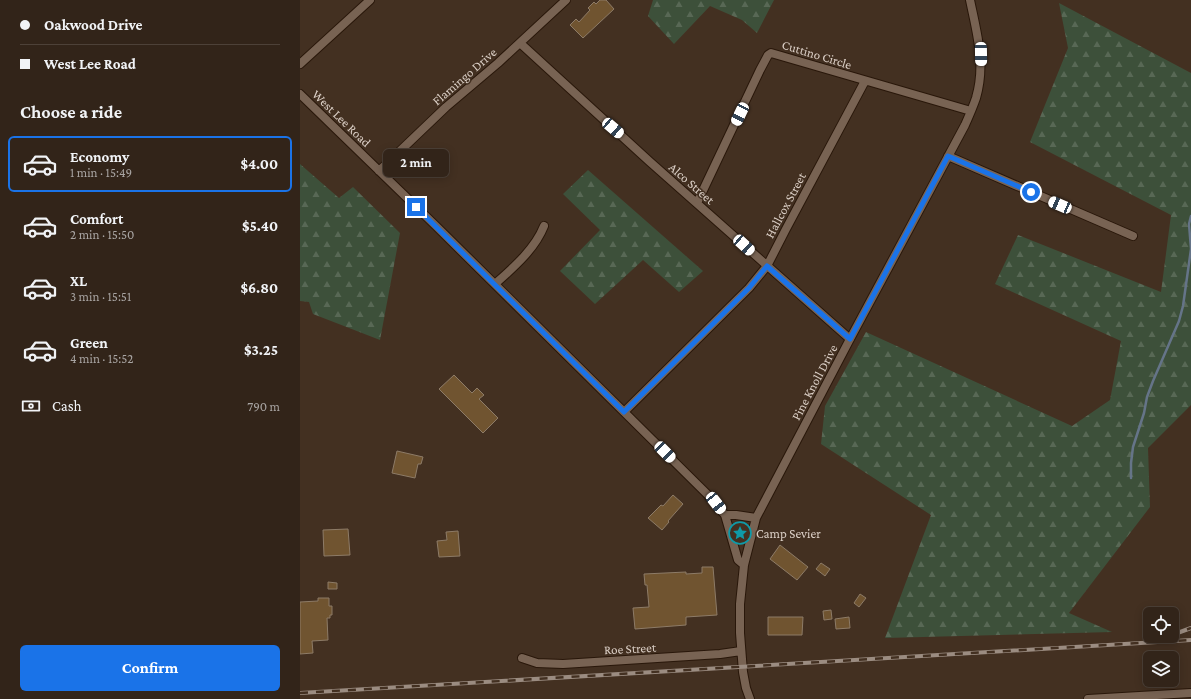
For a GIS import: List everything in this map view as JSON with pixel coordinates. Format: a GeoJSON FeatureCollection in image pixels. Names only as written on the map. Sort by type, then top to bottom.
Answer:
{"type":"FeatureCollection","features":[{"type":"Feature","properties":{"kind":"street"},"geometry":{"type":"LineString","coordinates":[[300,64],[370,0]]}},
{"type":"Feature","properties":{"kind":"street","name":"Flamingo Drive"},"geometry":{"type":"LineString","coordinates":[[379,171],[446,107],[520,43],[566,0]]}},
{"type":"Feature","properties":{"kind":"street","name":"Pine Knoll Drive"},"geometry":{"type":"LineString","coordinates":[[750,699],[746,688],[741,651],[740,604],[744,565],[756,518],[965,124],[976,99],[981,69],[980,46],[970,0]]}},
{"type":"Feature","properties":{"kind":"street","name":"Alco Street"},"geometry":{"type":"LineString","coordinates":[[520,43],[850,339]]}},
{"type":"Feature","properties":{"kind":"street","name":"Cuttino Circle"},"geometry":{"type":"LineString","coordinates":[[697,203],[768,55],[775,54],[971,111]]}},
{"type":"Feature","properties":{"kind":"street","name":"Hallcox Street"},"geometry":{"type":"LineString","coordinates":[[624,412],[749,288],[767,266],[865,81]]}},
{"type":"Feature","properties":{"kind":"street","name":"West Lee Road"},"geometry":{"type":"LineString","coordinates":[[300,94],[708,495],[725,515],[738,560],[744,565]]}},
{"type":"Feature","properties":{"kind":"street"},"geometry":{"type":"LineString","coordinates":[[948,156],[1133,236]]}},
{"type":"Feature","properties":{"kind":"street"},"geometry":{"type":"LineString","coordinates":[[495,284],[531,247],[540,236],[544,226]]}},
{"type":"Feature","properties":{"kind":"street"},"geometry":{"type":"LineString","coordinates":[[725,515],[756,518]]}},
{"type":"Feature","properties":{"kind":"street","name":"Roe Street"},"geometry":{"type":"LineString","coordinates":[[522,658],[537,663],[563,664],[720,654],[741,651]]}},
{"type":"Feature","properties":{"kind":"street"},"geometry":{"type":"LineString","coordinates":[[1088,699],[1191,693]]}},
{"type":"Feature","properties":{"kind":"green space"},"geometry":{"type":"Polygon","coordinates":[[[653,0],[774,0],[757,33],[742,20],[710,6],[674,44],[648,16],[653,0]]]}},
{"type":"Feature","properties":{"kind":"green space"},"geometry":{"type":"Polygon","coordinates":[[[1059,3],[1191,73],[1191,405],[1148,448],[1150,507],[1069,613],[1112,632],[885,638],[931,515],[821,444],[825,406],[866,332],[1072,426],[1110,400],[1121,341],[995,284],[1018,235],[1161,292],[1171,215],[1030,142],[1068,48],[1059,3]]]}},
{"type":"Feature","properties":{"kind":"green space"},"geometry":{"type":"Polygon","coordinates":[[[300,164],[339,198],[353,187],[400,233],[380,340],[313,314],[309,302],[300,301],[300,164]]]}},
{"type":"Feature","properties":{"kind":"green space"},"geometry":{"type":"Polygon","coordinates":[[[588,170],[703,271],[679,292],[643,260],[595,304],[560,271],[600,230],[563,194],[588,170]]]}},
{"type":"Feature","properties":{"kind":"building"},"geometry":{"type":"Polygon","coordinates":[[[600,0],[606,0],[614,9],[583,38],[570,25],[576,19],[579,22],[590,10],[588,8],[594,2],[596,4],[600,0]]]}},
{"type":"Feature","properties":{"kind":"building"},"geometry":{"type":"Polygon","coordinates":[[[454,375],[472,393],[477,388],[484,395],[479,399],[498,418],[483,433],[439,389],[454,375]]]}},
{"type":"Feature","properties":{"kind":"building"},"geometry":{"type":"Polygon","coordinates":[[[397,451],[423,457],[421,464],[418,464],[415,478],[392,473],[397,451]]]}},
{"type":"Feature","properties":{"kind":"building"},"geometry":{"type":"Polygon","coordinates":[[[673,495],[683,504],[662,530],[648,518],[661,505],[663,506],[673,495]]]}},
{"type":"Feature","properties":{"kind":"building"},"geometry":{"type":"Polygon","coordinates":[[[348,529],[350,555],[324,556],[323,530],[348,529]]]}},
{"type":"Feature","properties":{"kind":"building"},"geometry":{"type":"Polygon","coordinates":[[[458,531],[460,556],[439,557],[437,541],[447,540],[446,532],[458,531]]]}},
{"type":"Feature","properties":{"kind":"building"},"geometry":{"type":"Polygon","coordinates":[[[780,545],[808,567],[797,580],[770,559],[780,545]]]}},
{"type":"Feature","properties":{"kind":"building"},"geometry":{"type":"Polygon","coordinates":[[[821,563],[830,569],[825,576],[816,569],[821,563]]]}},
{"type":"Feature","properties":{"kind":"building"},"geometry":{"type":"Polygon","coordinates":[[[702,567],[713,567],[717,615],[686,617],[686,625],[635,629],[633,608],[649,607],[647,585],[645,585],[644,574],[686,572],[686,574],[702,573],[702,567]]]}},
{"type":"Feature","properties":{"kind":"building"},"geometry":{"type":"Polygon","coordinates":[[[328,582],[337,583],[337,589],[328,589],[328,582]]]}},
{"type":"Feature","properties":{"kind":"building"},"geometry":{"type":"Polygon","coordinates":[[[860,594],[866,598],[859,607],[854,603],[860,594]]]}},
{"type":"Feature","properties":{"kind":"building"},"geometry":{"type":"Polygon","coordinates":[[[318,598],[329,598],[329,606],[332,606],[332,615],[330,615],[330,618],[327,618],[328,640],[312,641],[313,653],[300,654],[300,602],[318,601],[318,598]]]}},
{"type":"Feature","properties":{"kind":"building"},"geometry":{"type":"Polygon","coordinates":[[[831,610],[832,619],[824,620],[823,611],[831,610]]]}},
{"type":"Feature","properties":{"kind":"building"},"geometry":{"type":"Polygon","coordinates":[[[768,617],[803,617],[802,635],[768,635],[768,617]]]}},
{"type":"Feature","properties":{"kind":"building"},"geometry":{"type":"Polygon","coordinates":[[[849,617],[850,628],[836,629],[835,619],[849,617]]]}},
{"type":"Feature","properties":{"kind":"waterway"},"geometry":{"type":"LineString","coordinates":[[1131,478],[1133,447],[1144,413],[1147,397],[1179,321],[1183,306],[1191,249],[1189,224],[1191,216]]}},
{"type":"Feature","properties":{"kind":"railway"},"geometry":{"type":"LineString","coordinates":[[1179,632],[1191,628]]}},
{"type":"Feature","properties":{"kind":"railway"},"geometry":{"type":"LineString","coordinates":[[300,693],[1191,640]]}},
{"type":"Feature","properties":{"kind":"place","name":"Camp Sevier"},"geometry":{"type":"Point","coordinates":[740,533]}},
{"type":"Feature","properties":{"kind":"route"},"geometry":{"type":"LineString","coordinates":[[416,207],[624,412],[749,288],[767,266],[850,339],[948,156],[1031,192]]}}]}
